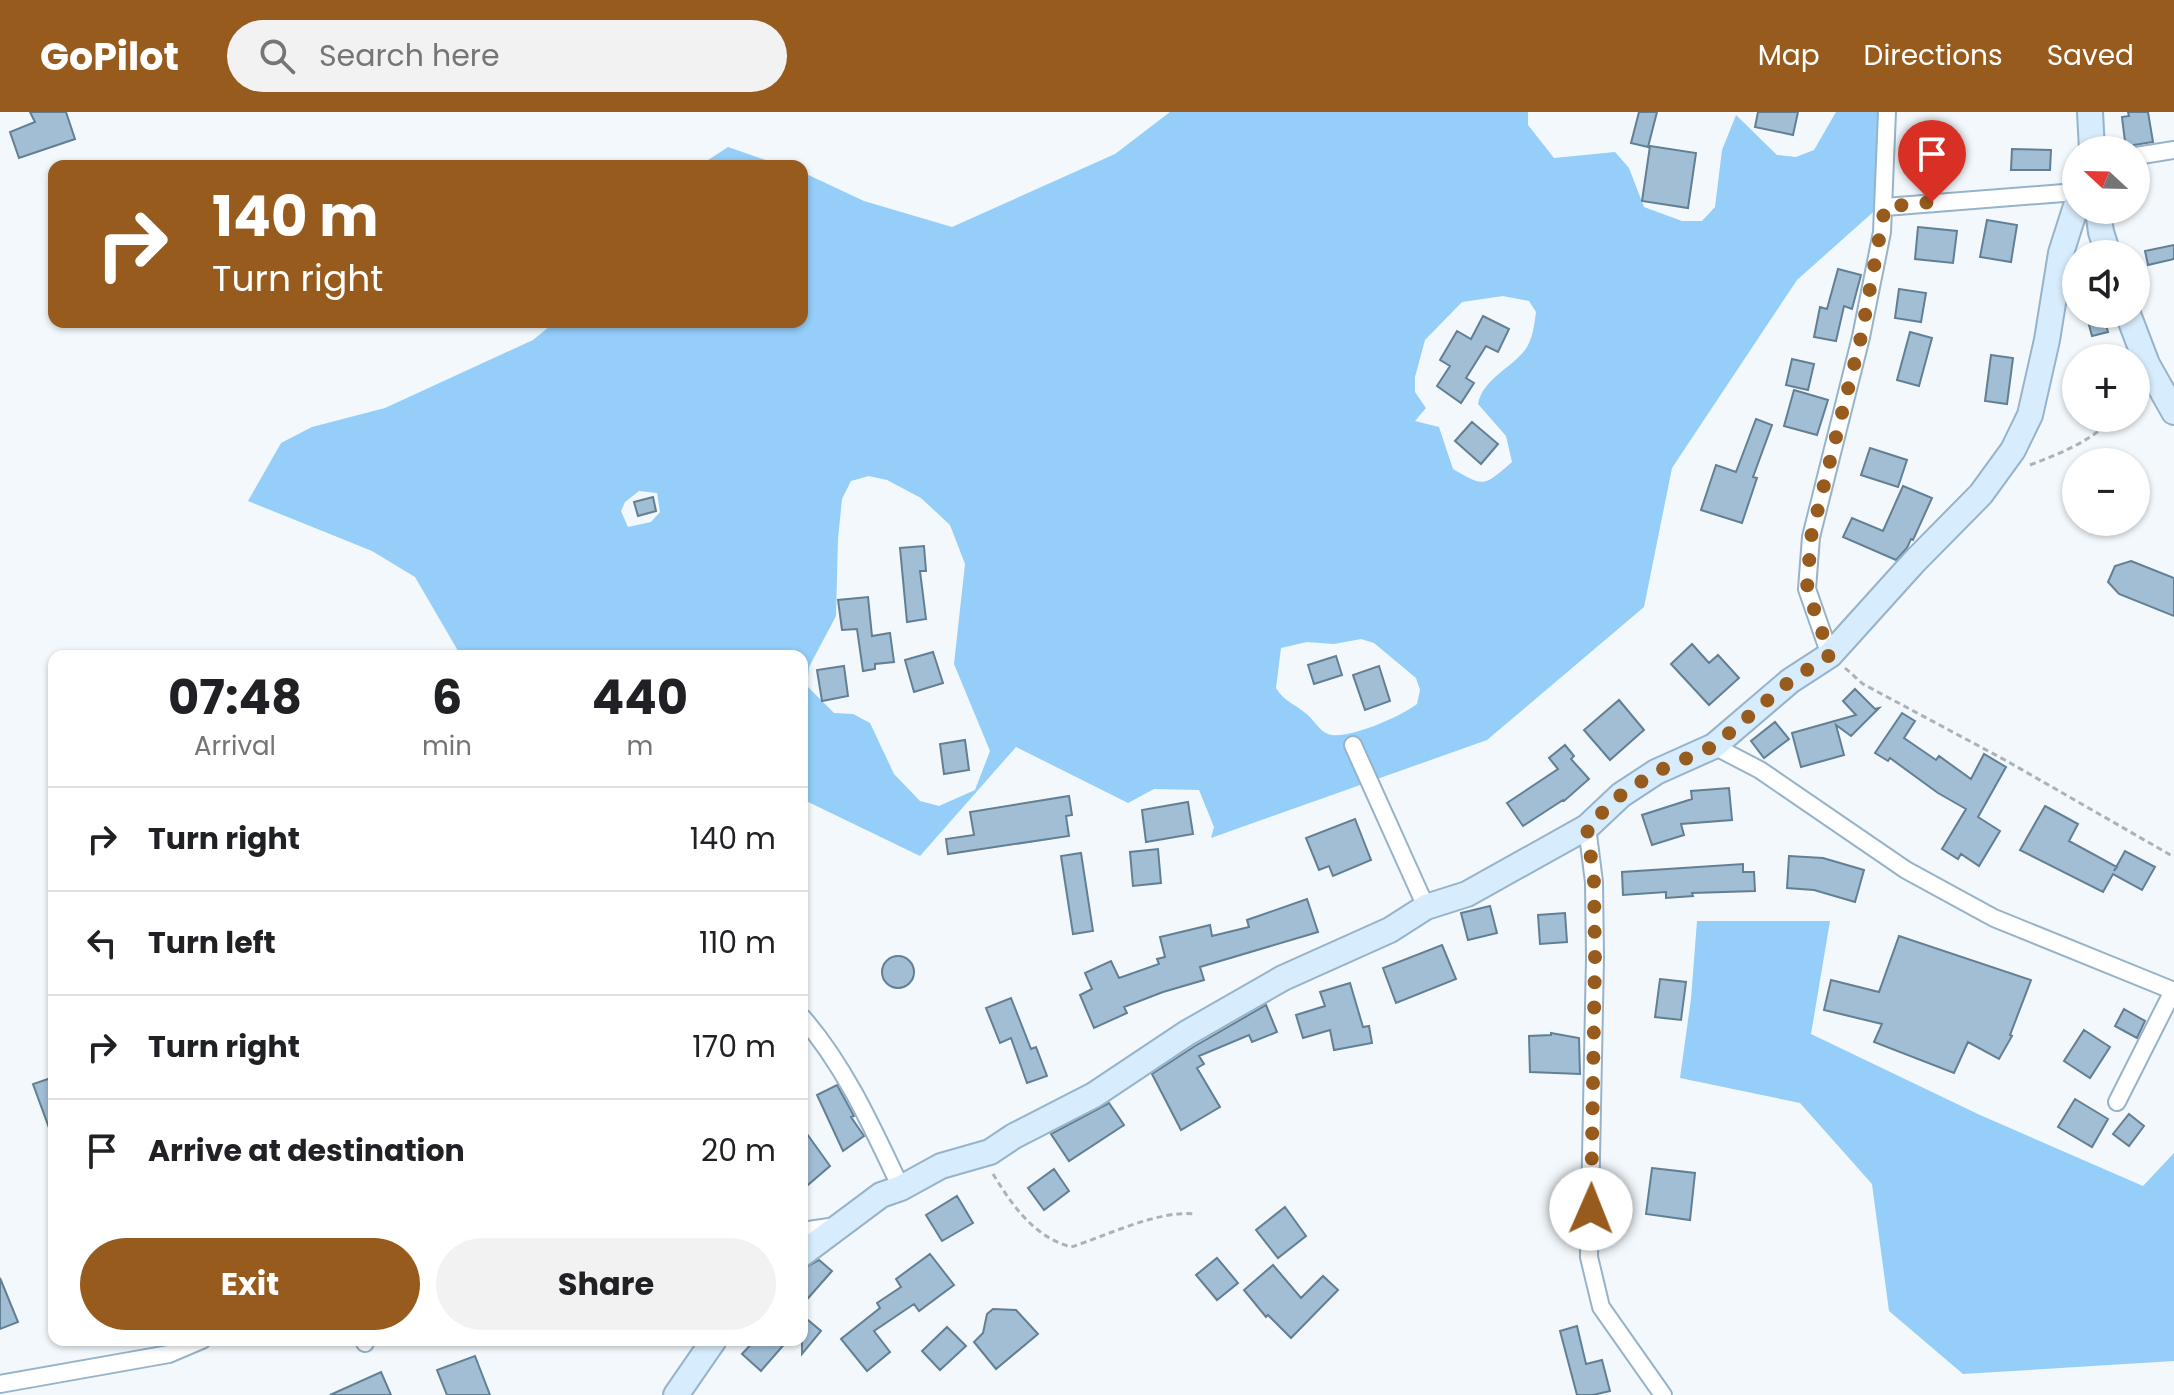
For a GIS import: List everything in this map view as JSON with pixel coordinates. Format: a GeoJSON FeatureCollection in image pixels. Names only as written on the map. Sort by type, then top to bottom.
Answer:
{"type":"FeatureCollection","features":[{"type":"Feature","properties":{"kind":"street"},"geometry":{"type":"LineString","coordinates":[[1830,655],[1807,589],[1811,537],[1861,337],[1885,207],[1887,112]]}},
{"type":"Feature","properties":{"kind":"street"},"geometry":{"type":"LineString","coordinates":[[2090,112],[2091,136]]}},
{"type":"Feature","properties":{"kind":"street"},"geometry":{"type":"LineString","coordinates":[[2150,154],[2174,150]]}},
{"type":"Feature","properties":{"kind":"street"},"geometry":{"type":"LineString","coordinates":[[1885,207],[2062,193]]}},
{"type":"Feature","properties":{"kind":"street"},"geometry":{"type":"LineString","coordinates":[[808,1249],[881,1195],[901,1188],[941,1166],[990,1152],[1014,1136],[1094,1095],[1187,1033],[1283,978],[1390,930],[1426,907],[1467,894],[1587,827],[1621,795],[1656,772],[1714,746],[1790,681],[1830,655],[1981,494],[2013,450],[2030,415],[2047,340],[2061,253],[2070,224]]}},
{"type":"Feature","properties":{"kind":"street"},"geometry":{"type":"LineString","coordinates":[[2133,328],[2147,364],[2174,412]]}},
{"type":"Feature","properties":{"kind":"street"},"geometry":{"type":"LineString","coordinates":[[1353,745],[1426,907]]}},
{"type":"Feature","properties":{"kind":"street"},"geometry":{"type":"LineString","coordinates":[[1714,746],[1760,770],[1906,870],[1994,918],[2173,991],[2117,1102]]}},
{"type":"Feature","properties":{"kind":"street"},"geometry":{"type":"LineString","coordinates":[[1587,827],[1594,882],[1595,958],[1589,1257],[1601,1307],[1663,1395]]}},
{"type":"Feature","properties":{"kind":"street"},"geometry":{"type":"LineString","coordinates":[[808,1023],[848,1083],[901,1188]]}},
{"type":"Feature","properties":{"kind":"street"},"geometry":{"type":"LineString","coordinates":[[808,1230],[837,1226]]}},
{"type":"Feature","properties":{"kind":"street"},"geometry":{"type":"LineString","coordinates":[[0,1384],[169,1354],[188,1346]]}},
{"type":"Feature","properties":{"kind":"street"},"geometry":{"type":"LineString","coordinates":[[676,1395],[710,1346]]}},
{"type":"Feature","properties":{"kind":"path"},"geometry":{"type":"LineString","coordinates":[[2030,465],[2078,445],[2098,432]]}},
{"type":"Feature","properties":{"kind":"path"},"geometry":{"type":"LineString","coordinates":[[1830,655],[1863,684],[2005,760],[2174,857]]}},
{"type":"Feature","properties":{"kind":"path"},"geometry":{"type":"LineString","coordinates":[[990,1152],[983,1157],[1006,1195],[1036,1230],[1060,1244],[1071,1247],[1160,1217],[1180,1212],[1194,1214]]}},
{"type":"Feature","properties":{"kind":"shaded area"},"geometry":{"type":"Polygon","coordinates":[[[1170,112],[1528,112],[1528,125],[1554,158],[1615,152],[1629,168],[1644,207],[1682,221],[1702,221],[1715,207],[1722,150],[1736,115],[1777,155],[1796,157],[1814,150],[1836,112],[1884,112],[1880,206],[1797,280],[1672,468],[1644,607],[1487,740],[1211,838],[1214,827],[1199,790],[1154,789],[1128,803],[1016,747],[920,856],[808,802],[808,687],[834,713],[853,714],[870,723],[894,774],[920,801],[939,806],[975,790],[990,751],[954,664],[965,564],[950,525],[921,498],[887,480],[869,476],[851,481],[842,499],[836,616],[809,667],[808,676],[808,650],[458,650],[415,577],[372,551],[248,501],[281,443],[312,427],[385,408],[533,340],[548,328],[808,328],[808,175],[864,201],[952,227],[1115,154],[1170,112]],[[1503,296],[1462,302],[1425,340],[1415,377],[1415,392],[1426,408],[1415,421],[1439,427],[1453,469],[1484,482],[1512,462],[1506,436],[1478,404],[1485,388],[1528,346],[1536,312],[1529,301],[1503,296]],[[639,491],[625,502],[621,511],[628,527],[651,522],[660,512],[657,493],[639,491]],[[1361,639],[1334,644],[1307,642],[1281,648],[1276,688],[1328,734],[1360,731],[1387,721],[1417,704],[1420,690],[1416,678],[1374,643],[1361,639]]]}},
{"type":"Feature","properties":{"kind":"shaded area"},"geometry":{"type":"Polygon","coordinates":[[[728,147],[766,160],[708,160],[728,147]]]}},
{"type":"Feature","properties":{"kind":"shaded area"},"geometry":{"type":"Polygon","coordinates":[[[1697,921],[1830,921],[1811,1034],[1980,1115],[2143,1186],[2174,1153],[2174,1361],[1963,1374],[1889,1311],[1872,1184],[1800,1103],[1680,1078],[1691,999],[1697,921]]]}},
{"type":"Feature","properties":{"kind":"building"},"geometry":{"type":"Polygon","coordinates":[[[30,112],[66,112],[75,139],[19,158],[10,132],[35,122],[30,112]]]}},
{"type":"Feature","properties":{"kind":"building"},"geometry":{"type":"Polygon","coordinates":[[[1639,112],[1657,112],[1648,147],[1631,143],[1639,112]]]}},
{"type":"Feature","properties":{"kind":"building"},"geometry":{"type":"Polygon","coordinates":[[[1758,112],[1798,112],[1793,135],[1755,127],[1758,112]]]}},
{"type":"Feature","properties":{"kind":"building"},"geometry":{"type":"Polygon","coordinates":[[[2128,112],[2148,112],[2153,142],[2150,142],[2150,136],[2124,136],[2122,117],[2129,116],[2128,112]]]}},
{"type":"Feature","properties":{"kind":"building"},"geometry":{"type":"Polygon","coordinates":[[[1650,146],[1696,153],[1688,208],[1642,201],[1650,146]]]}},
{"type":"Feature","properties":{"kind":"building"},"geometry":{"type":"Polygon","coordinates":[[[2012,149],[2051,150],[2050,170],[2011,170],[2012,149]]]}},
{"type":"Feature","properties":{"kind":"building"},"geometry":{"type":"Polygon","coordinates":[[[1987,220],[2017,225],[2011,262],[1980,257],[1987,220]]]}},
{"type":"Feature","properties":{"kind":"building"},"geometry":{"type":"Polygon","coordinates":[[[1918,227],[1957,231],[1953,263],[1915,259],[1918,227]]]}},
{"type":"Feature","properties":{"kind":"building"},"geometry":{"type":"Polygon","coordinates":[[[2174,245],[2174,259],[2150,265],[2150,250],[2174,245]]]}},
{"type":"Feature","properties":{"kind":"building"},"geometry":{"type":"Polygon","coordinates":[[[1838,269],[1861,275],[1852,309],[1844,306],[1836,341],[1814,337],[1820,307],[1827,309],[1838,269]]]}},
{"type":"Feature","properties":{"kind":"building"},"geometry":{"type":"Polygon","coordinates":[[[1899,289],[1926,293],[1921,322],[1895,318],[1899,289]]]}},
{"type":"Feature","properties":{"kind":"building"},"geometry":{"type":"Polygon","coordinates":[[[1483,316],[1509,329],[1498,352],[1486,346],[1466,378],[1474,383],[1461,403],[1437,386],[1450,366],[1440,360],[1457,331],[1471,339],[1483,316]]]}},
{"type":"Feature","properties":{"kind":"building"},"geometry":{"type":"Polygon","coordinates":[[[2090,328],[2107,328],[2108,332],[2092,336],[2090,328]]]}},
{"type":"Feature","properties":{"kind":"building"},"geometry":{"type":"Polygon","coordinates":[[[1910,332],[1932,338],[1919,386],[1897,380],[1910,332]]]}},
{"type":"Feature","properties":{"kind":"building"},"geometry":{"type":"Polygon","coordinates":[[[1991,355],[2013,358],[2007,404],[1985,401],[1991,355]]]}},
{"type":"Feature","properties":{"kind":"building"},"geometry":{"type":"Polygon","coordinates":[[[1792,359],[1814,364],[1808,390],[1786,385],[1792,359]]]}},
{"type":"Feature","properties":{"kind":"building"},"geometry":{"type":"Polygon","coordinates":[[[1794,390],[1828,400],[1817,435],[1784,426],[1794,390]]]}},
{"type":"Feature","properties":{"kind":"building"},"geometry":{"type":"Polygon","coordinates":[[[1756,419],[1772,425],[1753,477],[1757,478],[1742,523],[1701,510],[1716,465],[1736,472],[1756,419]]]}},
{"type":"Feature","properties":{"kind":"building"},"geometry":{"type":"Polygon","coordinates":[[[1472,422],[1498,444],[1481,464],[1455,441],[1472,422]]]}},
{"type":"Feature","properties":{"kind":"building"},"geometry":{"type":"Polygon","coordinates":[[[1870,448],[1907,460],[1898,487],[1861,475],[1870,448]]]}},
{"type":"Feature","properties":{"kind":"building"},"geometry":{"type":"Polygon","coordinates":[[[1903,486],[1932,498],[1913,540],[1896,560],[1843,537],[1852,518],[1883,531],[1903,486]]]}},
{"type":"Feature","properties":{"kind":"building"},"geometry":{"type":"Polygon","coordinates":[[[653,497],[656,511],[638,516],[634,502],[653,497]]]}},
{"type":"Feature","properties":{"kind":"building"},"geometry":{"type":"Polygon","coordinates":[[[924,546],[926,571],[920,571],[926,619],[907,622],[900,548],[924,546]]]}},
{"type":"Feature","properties":{"kind":"building"},"geometry":{"type":"Polygon","coordinates":[[[2131,561],[2174,578],[2174,616],[2119,594],[2108,582],[2115,566],[2131,561]]]}},
{"type":"Feature","properties":{"kind":"building"},"geometry":{"type":"Polygon","coordinates":[[[868,597],[872,636],[890,633],[894,662],[875,664],[875,669],[863,671],[857,629],[842,630],[838,600],[868,597]]]}},
{"type":"Feature","properties":{"kind":"building"},"geometry":{"type":"Polygon","coordinates":[[[1692,644],[1709,663],[1718,655],[1739,678],[1709,705],[1671,664],[1692,644]]]}},
{"type":"Feature","properties":{"kind":"building"},"geometry":{"type":"Polygon","coordinates":[[[933,652],[943,683],[914,692],[905,660],[933,652]]]}},
{"type":"Feature","properties":{"kind":"building"},"geometry":{"type":"Polygon","coordinates":[[[1336,656],[1342,675],[1314,684],[1308,665],[1336,656]]]}},
{"type":"Feature","properties":{"kind":"building"},"geometry":{"type":"Polygon","coordinates":[[[844,666],[848,696],[822,701],[817,670],[844,666]]]}},
{"type":"Feature","properties":{"kind":"building"},"geometry":{"type":"Polygon","coordinates":[[[1379,666],[1390,701],[1365,710],[1353,675],[1379,666]]]}},
{"type":"Feature","properties":{"kind":"building"},"geometry":{"type":"Polygon","coordinates":[[[1855,689],[1875,709],[1879,708],[1851,736],[1836,725],[1844,755],[1801,767],[1792,733],[1856,715],[1843,701],[1855,689]]]}},
{"type":"Feature","properties":{"kind":"building"},"geometry":{"type":"Polygon","coordinates":[[[1619,700],[1644,730],[1610,760],[1584,730],[1619,700]]]}},
{"type":"Feature","properties":{"kind":"building"},"geometry":{"type":"Polygon","coordinates":[[[1902,713],[1915,721],[1904,738],[1936,760],[1939,756],[1971,779],[1984,754],[2006,767],[1978,817],[2000,831],[1979,866],[1961,854],[1958,859],[1942,849],[1966,809],[1890,758],[1888,761],[1875,753],[1902,713]]]}},
{"type":"Feature","properties":{"kind":"building"},"geometry":{"type":"Polygon","coordinates":[[[1775,722],[1789,739],[1764,758],[1751,741],[1775,722]]]}},
{"type":"Feature","properties":{"kind":"building"},"geometry":{"type":"Polygon","coordinates":[[[965,740],[969,770],[944,774],[940,744],[965,740]]]}},
{"type":"Feature","properties":{"kind":"building"},"geometry":{"type":"Polygon","coordinates":[[[1565,745],[1574,756],[1571,759],[1589,779],[1564,801],[1523,826],[1507,803],[1558,769],[1549,758],[1565,745]]]}},
{"type":"Feature","properties":{"kind":"building"},"geometry":{"type":"Polygon","coordinates":[[[1729,788],[1732,820],[1681,824],[1684,835],[1652,845],[1642,815],[1692,799],[1691,791],[1729,788]]]}},
{"type":"Feature","properties":{"kind":"building"},"geometry":{"type":"Polygon","coordinates":[[[1069,796],[1072,815],[1066,816],[1069,836],[948,854],[946,839],[974,835],[970,812],[1069,796]]]}},
{"type":"Feature","properties":{"kind":"building"},"geometry":{"type":"Polygon","coordinates":[[[1188,802],[1193,834],[1146,842],[1142,810],[1188,802]]]}},
{"type":"Feature","properties":{"kind":"building"},"geometry":{"type":"Polygon","coordinates":[[[2045,806],[2078,824],[2069,841],[2116,867],[2125,851],[2155,867],[2142,890],[2113,874],[2103,892],[2020,850],[2045,806]]]}},
{"type":"Feature","properties":{"kind":"building"},"geometry":{"type":"Polygon","coordinates":[[[1355,819],[1371,860],[1333,876],[1329,866],[1319,870],[1306,838],[1355,819]]]}},
{"type":"Feature","properties":{"kind":"building"},"geometry":{"type":"Polygon","coordinates":[[[1158,849],[1161,883],[1133,886],[1130,852],[1158,849]]]}},
{"type":"Feature","properties":{"kind":"building"},"geometry":{"type":"Polygon","coordinates":[[[1081,853],[1093,931],[1073,934],[1061,856],[1081,853]]]}},
{"type":"Feature","properties":{"kind":"building"},"geometry":{"type":"Polygon","coordinates":[[[1789,856],[1823,858],[1864,870],[1855,902],[1814,890],[1787,888],[1789,856]]]}},
{"type":"Feature","properties":{"kind":"building"},"geometry":{"type":"Polygon","coordinates":[[[1743,864],[1743,872],[1754,872],[1755,891],[1692,893],[1693,896],[1666,898],[1666,892],[1623,895],[1622,872],[1743,864]]]}},
{"type":"Feature","properties":{"kind":"building"},"geometry":{"type":"Polygon","coordinates":[[[1307,899],[1318,932],[1200,967],[1204,980],[1124,1007],[1127,1013],[1094,1028],[1080,995],[1092,989],[1085,973],[1111,961],[1119,978],[1159,964],[1157,959],[1165,957],[1160,937],[1210,925],[1212,936],[1249,927],[1247,920],[1307,899]]]}},
{"type":"Feature","properties":{"kind":"building"},"geometry":{"type":"Polygon","coordinates":[[[1490,906],[1497,933],[1468,940],[1461,913],[1490,906]]]}},
{"type":"Feature","properties":{"kind":"building"},"geometry":{"type":"Polygon","coordinates":[[[1565,913],[1567,942],[1540,944],[1538,915],[1565,913]]]}},
{"type":"Feature","properties":{"kind":"building"},"geometry":{"type":"Polygon","coordinates":[[[1899,936],[2031,980],[2012,1036],[1999,1059],[1968,1042],[1954,1073],[1874,1042],[1882,1024],[1824,1010],[1831,980],[1879,992],[1899,936]]]}},
{"type":"Feature","properties":{"kind":"building"},"geometry":{"type":"Polygon","coordinates":[[[1442,945],[1456,979],[1396,1003],[1383,968],[1442,945]]]}},
{"type":"Feature","properties":{"kind":"building"},"geometry":{"type":"Polygon","coordinates":[[[898,956],[909,961],[914,972],[909,983],[898,988],[887,983],[882,972],[887,961],[898,956]]]}},
{"type":"Feature","properties":{"kind":"building"},"geometry":{"type":"Polygon","coordinates":[[[1660,979],[1686,982],[1681,1020],[1655,1017],[1660,979]]]}},
{"type":"Feature","properties":{"kind":"building"},"geometry":{"type":"Polygon","coordinates":[[[1350,983],[1363,1027],[1369,1026],[1372,1043],[1334,1050],[1330,1030],[1303,1038],[1296,1015],[1325,1006],[1320,992],[1350,983]]]}},
{"type":"Feature","properties":{"kind":"building"},"geometry":{"type":"Polygon","coordinates":[[[1011,998],[1031,1049],[1036,1047],[1047,1076],[1027,1083],[1011,1038],[1000,1043],[986,1008],[1011,998]]]}},
{"type":"Feature","properties":{"kind":"building"},"geometry":{"type":"Polygon","coordinates":[[[1266,1005],[1277,1032],[1252,1042],[1249,1035],[1199,1056],[1204,1064],[1197,1068],[1220,1107],[1181,1130],[1152,1074],[1266,1005]]]}},
{"type":"Feature","properties":{"kind":"building"},"geometry":{"type":"Polygon","coordinates":[[[2124,1009],[2145,1021],[2137,1038],[2115,1026],[2124,1009]]]}},
{"type":"Feature","properties":{"kind":"building"},"geometry":{"type":"Polygon","coordinates":[[[2084,1030],[2110,1047],[2090,1078],[2064,1061],[2084,1030]]]}},
{"type":"Feature","properties":{"kind":"building"},"geometry":{"type":"Polygon","coordinates":[[[1551,1033],[1579,1038],[1580,1074],[1530,1072],[1529,1036],[1551,1033]]]}},
{"type":"Feature","properties":{"kind":"building"},"geometry":{"type":"Polygon","coordinates":[[[48,1079],[48,1125],[33,1084],[48,1079]]]}},
{"type":"Feature","properties":{"kind":"building"},"geometry":{"type":"Polygon","coordinates":[[[837,1085],[854,1116],[851,1117],[864,1136],[843,1151],[817,1095],[837,1085]]]}},
{"type":"Feature","properties":{"kind":"building"},"geometry":{"type":"Polygon","coordinates":[[[2075,1099],[2108,1119],[2092,1147],[2058,1127],[2075,1099]]]}},
{"type":"Feature","properties":{"kind":"building"},"geometry":{"type":"Polygon","coordinates":[[[1109,1103],[1124,1125],[1069,1161],[1051,1134],[1109,1103]]]}},
{"type":"Feature","properties":{"kind":"building"},"geometry":{"type":"Polygon","coordinates":[[[2129,1114],[2144,1126],[2129,1146],[2113,1134],[2129,1114]]]}},
{"type":"Feature","properties":{"kind":"building"},"geometry":{"type":"Polygon","coordinates":[[[808,1135],[830,1166],[808,1185],[808,1135]]]}},
{"type":"Feature","properties":{"kind":"building"},"geometry":{"type":"Polygon","coordinates":[[[1652,1168],[1695,1173],[1690,1220],[1646,1214],[1652,1168]]]}},
{"type":"Feature","properties":{"kind":"building"},"geometry":{"type":"Polygon","coordinates":[[[1054,1169],[1069,1191],[1044,1210],[1028,1188],[1054,1169]]]}},
{"type":"Feature","properties":{"kind":"building"},"geometry":{"type":"Polygon","coordinates":[[[957,1196],[973,1223],[942,1241],[926,1215],[957,1196]]]}},
{"type":"Feature","properties":{"kind":"building"},"geometry":{"type":"Polygon","coordinates":[[[1285,1207],[1306,1236],[1278,1258],[1256,1230],[1285,1207]]]}},
{"type":"Feature","properties":{"kind":"building"},"geometry":{"type":"Polygon","coordinates":[[[930,1254],[954,1285],[919,1311],[914,1304],[874,1331],[890,1352],[867,1371],[841,1339],[880,1308],[877,1303],[901,1287],[896,1279],[930,1254]]]}},
{"type":"Feature","properties":{"kind":"building"},"geometry":{"type":"Polygon","coordinates":[[[1217,1258],[1238,1283],[1217,1300],[1196,1275],[1217,1258]]]}},
{"type":"Feature","properties":{"kind":"building"},"geometry":{"type":"Polygon","coordinates":[[[819,1260],[832,1271],[808,1298],[808,1266],[819,1260]]]}},
{"type":"Feature","properties":{"kind":"building"},"geometry":{"type":"Polygon","coordinates":[[[1273,1265],[1301,1298],[1323,1276],[1338,1290],[1291,1338],[1268,1315],[1266,1317],[1244,1290],[1273,1265]]]}},
{"type":"Feature","properties":{"kind":"building"},"geometry":{"type":"Polygon","coordinates":[[[0,1278],[18,1322],[0,1329],[0,1278]]]}},
{"type":"Feature","properties":{"kind":"building"},"geometry":{"type":"Polygon","coordinates":[[[993,1309],[1016,1310],[1038,1334],[996,1369],[974,1342],[983,1333],[987,1314],[993,1309]]]}},
{"type":"Feature","properties":{"kind":"building"},"geometry":{"type":"Polygon","coordinates":[[[808,1320],[821,1331],[802,1354],[802,1346],[808,1346],[808,1320]]]}},
{"type":"Feature","properties":{"kind":"building"},"geometry":{"type":"Polygon","coordinates":[[[1577,1326],[1586,1364],[1602,1360],[1610,1391],[1577,1395],[1560,1331],[1577,1326]]]}},
{"type":"Feature","properties":{"kind":"building"},"geometry":{"type":"Polygon","coordinates":[[[947,1327],[966,1346],[940,1370],[922,1351],[947,1327]]]}},
{"type":"Feature","properties":{"kind":"building"},"geometry":{"type":"Polygon","coordinates":[[[749,1346],[783,1346],[761,1371],[742,1354],[749,1346]]]}},
{"type":"Feature","properties":{"kind":"building"},"geometry":{"type":"Polygon","coordinates":[[[475,1356],[490,1395],[447,1395],[437,1370],[475,1356]]]}},
{"type":"Feature","properties":{"kind":"building"},"geometry":{"type":"Polygon","coordinates":[[[381,1372],[391,1395],[330,1395],[381,1372]]]}},
{"type":"Feature","properties":{"kind":"route"},"geometry":{"type":"LineString","coordinates":[[1591,1209],[1595,958],[1594,882],[1587,827],[1621,795],[1656,772],[1714,746],[1790,681],[1830,655],[1807,589],[1811,537],[1861,337],[1885,207],[1932,202]]}}]}
